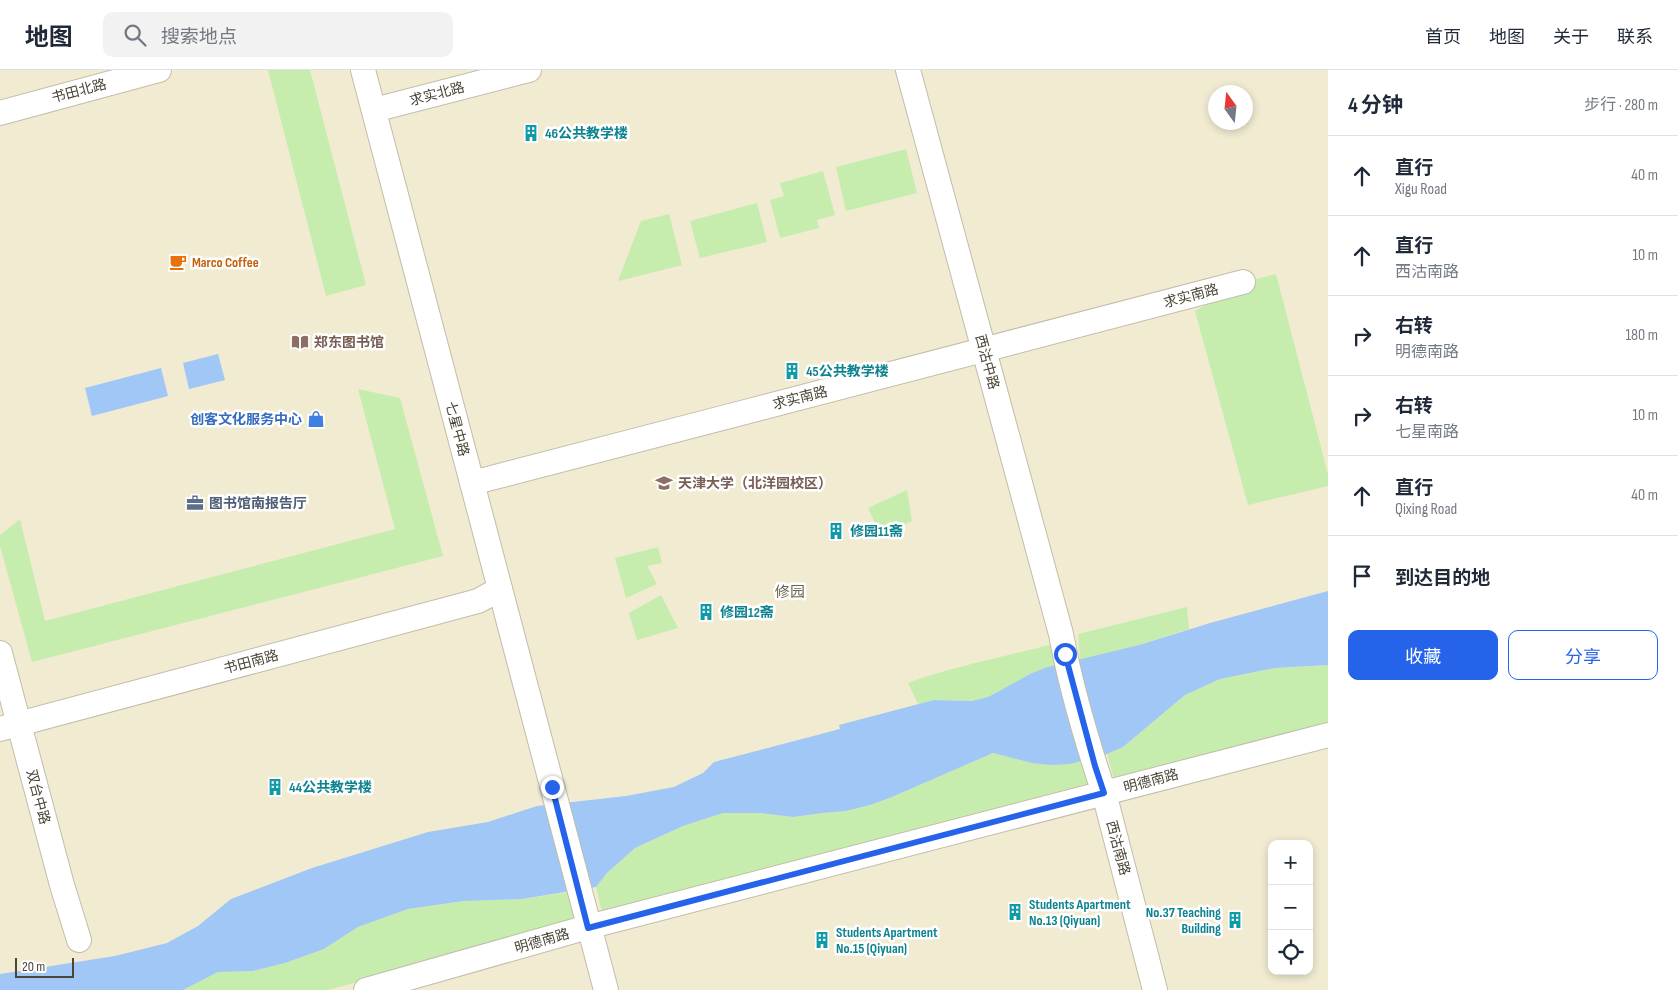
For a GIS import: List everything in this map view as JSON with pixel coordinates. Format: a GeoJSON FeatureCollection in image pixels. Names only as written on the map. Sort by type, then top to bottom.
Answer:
{"type":"FeatureCollection","features":[{"type":"Feature","properties":{"kind":"street","name":"书田北路"},"geometry":{"type":"LineString","coordinates":[[0,113],[159,70]]}},
{"type":"Feature","properties":{"kind":"street","name":"七星中路"},"geometry":{"type":"LineString","coordinates":[[363,70],[588,928],[606,990]]}},
{"type":"Feature","properties":{"kind":"street","name":"求实北路"},"geometry":{"type":"LineString","coordinates":[[374,110],[529,70]]}},
{"type":"Feature","properties":{"kind":"street","name":"西沽中路"},"geometry":{"type":"LineString","coordinates":[[908,70],[1095,766]]}},
{"type":"Feature","properties":{"kind":"street","name":"求实南路"},"geometry":{"type":"LineString","coordinates":[[472,483],[1243,282]]}},
{"type":"Feature","properties":{"kind":"street","name":"书田南路"},"geometry":{"type":"LineString","coordinates":[[9,726],[478,600],[500,589]]}},
{"type":"Feature","properties":{"kind":"street","name":"双台中路"},"geometry":{"type":"LineString","coordinates":[[0,653],[9,726],[79,940]]}},
{"type":"Feature","properties":{"kind":"street","name":"明德南路"},"geometry":{"type":"LineString","coordinates":[[366,990],[588,928],[1328,735]]}},
{"type":"Feature","properties":{"kind":"street","name":"西沽南路"},"geometry":{"type":"LineString","coordinates":[[1095,766],[1104,793],[1155,990]]}},
{"type":"Feature","properties":{"kind":"shaded area","name":"天津大学（北洋园校区）"},"geometry":{"type":"Polygon","coordinates":[[[0,70],[1328,70],[1328,990],[0,990],[0,70]]]}},
{"type":"Feature","properties":{"kind":"green space"},"geometry":{"type":"Polygon","coordinates":[[[268,70],[310,70],[366,285],[326,296],[268,70]]]}},
{"type":"Feature","properties":{"kind":"green space"},"geometry":{"type":"Polygon","coordinates":[[[906,149],[917,193],[846,211],[836,167],[906,149]]]}},
{"type":"Feature","properties":{"kind":"green space"},"geometry":{"type":"Polygon","coordinates":[[[823,171],[835,215],[817,220],[819,228],[780,238],[770,200],[784,196],[780,183],[823,171]]]}},
{"type":"Feature","properties":{"kind":"green space"},"geometry":{"type":"Polygon","coordinates":[[[757,203],[767,242],[700,258],[690,221],[757,203]]]}},
{"type":"Feature","properties":{"kind":"green space"},"geometry":{"type":"Polygon","coordinates":[[[669,214],[682,265],[618,281],[641,221],[669,214]]]}},
{"type":"Feature","properties":{"kind":"green space"},"geometry":{"type":"Polygon","coordinates":[[[1276,274],[1328,474],[1328,486],[1248,505],[1195,311],[1253,280],[1276,274]]]}},
{"type":"Feature","properties":{"kind":"green space"},"geometry":{"type":"Polygon","coordinates":[[[358,389],[400,398],[443,556],[32,662],[0,546],[0,535],[20,519],[45,621],[395,529],[358,389]]]}},
{"type":"Feature","properties":{"kind":"green space"},"geometry":{"type":"Polygon","coordinates":[[[907,490],[912,521],[881,535],[868,508],[907,490]]]}},
{"type":"Feature","properties":{"kind":"green space"},"geometry":{"type":"Polygon","coordinates":[[[658,547],[662,563],[647,566],[657,584],[626,598],[615,558],[658,547]]]}},
{"type":"Feature","properties":{"kind":"green space"},"geometry":{"type":"Polygon","coordinates":[[[661,595],[678,628],[637,640],[629,613],[661,595]]]}},
{"type":"Feature","properties":{"kind":"green space"},"geometry":{"type":"Polygon","coordinates":[[[1187,607],[1189,629],[1139,645],[1080,660],[1078,634],[1187,607]]]}},
{"type":"Feature","properties":{"kind":"green space"},"geometry":{"type":"Polygon","coordinates":[[[1053,644],[1057,665],[1032,673],[988,697],[971,701],[934,700],[918,704],[908,683],[961,667],[1053,644]]]}},
{"type":"Feature","properties":{"kind":"green space"},"geometry":{"type":"Polygon","coordinates":[[[1328,665],[1328,722],[1114,779],[1107,754],[1123,747],[1185,695],[1220,679],[1275,668],[1328,665]]]}},
{"type":"Feature","properties":{"kind":"green space"},"geometry":{"type":"Polygon","coordinates":[[[993,753],[1032,763],[1087,760],[1095,787],[603,917],[596,887],[607,873],[635,848],[683,826],[723,813],[761,813],[793,817],[846,811],[892,797],[993,753]]]}},
{"type":"Feature","properties":{"kind":"green space"},"geometry":{"type":"Polygon","coordinates":[[[570,892],[575,914],[568,925],[328,990],[183,990],[218,972],[253,971],[285,963],[324,949],[358,927],[408,909],[464,901],[522,899],[570,892]]]}},
{"type":"Feature","properties":{"kind":"water"},"geometry":{"type":"Polygon","coordinates":[[[218,354],[225,380],[189,389],[183,363],[218,354]]]}},
{"type":"Feature","properties":{"kind":"water"},"geometry":{"type":"Polygon","coordinates":[[[161,368],[168,396],[92,416],[85,388],[161,368]]]}},
{"type":"Feature","properties":{"kind":"water"},"geometry":{"type":"Polygon","coordinates":[[[1328,591],[1328,665],[1275,668],[1220,679],[1185,695],[1123,747],[1107,754],[1070,764],[1050,765],[1032,763],[993,753],[892,797],[846,811],[793,817],[761,813],[723,813],[683,826],[635,848],[607,873],[596,887],[522,899],[464,901],[408,909],[358,927],[324,949],[285,963],[253,971],[218,972],[183,990],[0,990],[0,974],[115,956],[167,943],[198,926],[231,899],[312,868],[428,832],[488,822],[537,806],[626,796],[674,787],[703,773],[714,762],[840,729],[839,725],[934,700],[971,701],[988,697],[1032,673],[1048,667],[1139,645],[1210,623],[1328,591]]]}},
{"type":"Feature","properties":{"kind":"place","name":"46公共教学楼"},"geometry":{"type":"Point","coordinates":[531,133]}},
{"type":"Feature","properties":{"kind":"place","name":"Marco Coffee"},"geometry":{"type":"Point","coordinates":[178,262]}},
{"type":"Feature","properties":{"kind":"place","name":"郑东图书馆"},"geometry":{"type":"Point","coordinates":[300,342]}},
{"type":"Feature","properties":{"kind":"place","name":"45公共教学楼"},"geometry":{"type":"Point","coordinates":[792,371]}},
{"type":"Feature","properties":{"kind":"place","name":"创客文化服务中心"},"geometry":{"type":"Point","coordinates":[316,419]}},
{"type":"Feature","properties":{"kind":"place","name":"天津大学（北洋园校区）"},"geometry":{"type":"Point","coordinates":[664,483]}},
{"type":"Feature","properties":{"kind":"place","name":"图书馆南报告厅"},"geometry":{"type":"Point","coordinates":[195,503]}},
{"type":"Feature","properties":{"kind":"place","name":"修园11斋"},"geometry":{"type":"Point","coordinates":[836,531]}},
{"type":"Feature","properties":{"kind":"place","name":"修园12斋"},"geometry":{"type":"Point","coordinates":[706,612]}},
{"type":"Feature","properties":{"kind":"place","name":"44公共教学楼"},"geometry":{"type":"Point","coordinates":[275,787]}},
{"type":"Feature","properties":{"kind":"place","name":"Students Apartment No.13 (Qiyuan)"},"geometry":{"type":"Point","coordinates":[1015,912]}},
{"type":"Feature","properties":{"kind":"place","name":"No.37 Teaching Building"},"geometry":{"type":"Point","coordinates":[1235,920]}},
{"type":"Feature","properties":{"kind":"place","name":"Students Apartment No.15 (Qiyuan)"},"geometry":{"type":"Point","coordinates":[822,940]}},
{"type":"Feature","properties":{"kind":"district","name":"修园"},"geometry":{"type":"Point","coordinates":[790,592]}},
{"type":"Feature","properties":{"kind":"route"},"geometry":{"type":"LineString","coordinates":[[552,787],[588,928],[1104,793],[1065,654]]}}]}
